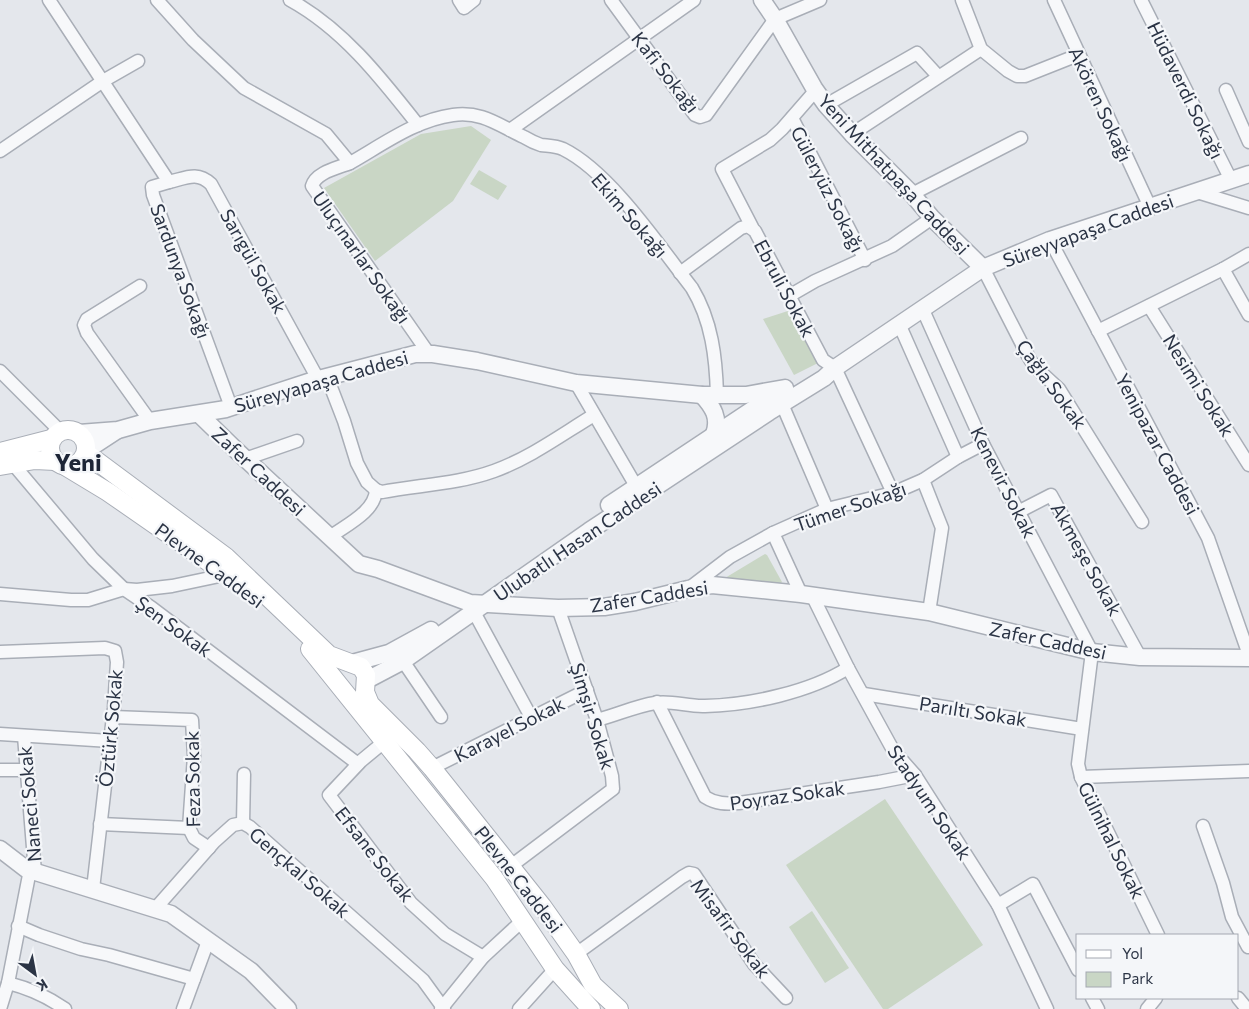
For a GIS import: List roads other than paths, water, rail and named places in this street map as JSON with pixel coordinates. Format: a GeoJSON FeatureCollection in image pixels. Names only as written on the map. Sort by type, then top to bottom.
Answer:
{"type":"FeatureCollection","features":[{"type":"Feature","properties":{"kind":"main road"},"geometry":{"type":"LineString","coordinates":[[73,429],[84,440],[86,452],[82,460],[77,464],[34,460],[4,461],[56,435],[73,429]]}},
{"type":"Feature","properties":{"kind":"main road"},"geometry":{"type":"LineString","coordinates":[[56,435],[50,449],[51,456],[60,463]]}},
{"type":"Feature","properties":{"kind":"main road","name":"Plevne Caddesi"},"geometry":{"type":"LineString","coordinates":[[86,452],[226,557],[264,591],[318,647],[329,655],[351,663]]}},
{"type":"Feature","properties":{"kind":"main road","name":"Plevne Caddesi"},"geometry":{"type":"LineString","coordinates":[[60,463],[108,492],[228,574],[284,621],[341,687],[399,762],[494,878],[555,969],[591,1009]]}},
{"type":"Feature","properties":{"kind":"main road"},"geometry":{"type":"LineString","coordinates":[[351,663],[362,667],[366,675],[366,682],[358,692],[353,693],[341,687],[337,678],[340,669],[351,663]]}},
{"type":"Feature","properties":{"kind":"main road","name":"Plevne Caddesi"},"geometry":{"type":"LineString","coordinates":[[366,682],[365,692],[370,704],[432,768],[511,866],[546,913],[576,954],[593,985],[619,1009]]}},
{"type":"Feature","properties":{"kind":"main road"},"geometry":{"type":"LineString","coordinates":[[399,762],[398,749],[402,746],[417,751]]}},
{"type":"Feature","properties":{"kind":"main road"},"geometry":{"type":"LineString","coordinates":[[522,922],[537,912],[543,911],[546,913]]}},
{"type":"Feature","properties":{"kind":"main road"},"geometry":{"type":"LineString","coordinates":[[555,969],[576,954]]}},
{"type":"Feature","properties":{"kind":"street","name":"Sardunya Sokağı"},"geometry":{"type":"LineString","coordinates":[[49,0],[169,182],[152,188],[153,195],[231,407]]}},
{"type":"Feature","properties":{"kind":"street"},"geometry":{"type":"LineString","coordinates":[[157,0],[193,40],[232,78],[244,88],[326,134],[350,163]]}},
{"type":"Feature","properties":{"kind":"street"},"geometry":{"type":"LineString","coordinates":[[290,0],[312,13],[340,36],[418,124]]}},
{"type":"Feature","properties":{"kind":"street","name":"Kafi Sokağı"},"geometry":{"type":"LineString","coordinates":[[611,0],[695,115],[700,117],[706,115],[775,19]]}},
{"type":"Feature","properties":{"kind":"street"},"geometry":{"type":"LineString","coordinates":[[510,130],[694,0]]}},
{"type":"Feature","properties":{"kind":"street","name":"Yeni Mithatpaşa Caddesi"},"geometry":{"type":"LineString","coordinates":[[762,0],[826,104],[852,134],[912,194],[932,218],[983,268]]}},
{"type":"Feature","properties":{"kind":"street"},"geometry":{"type":"LineString","coordinates":[[775,19],[820,0]]}},
{"type":"Feature","properties":{"kind":"street"},"geometry":{"type":"LineString","coordinates":[[962,0],[981,49],[1017,76],[1025,76],[1078,55]]}},
{"type":"Feature","properties":{"kind":"street","name":"Akören Sokağı"},"geometry":{"type":"LineString","coordinates":[[1054,0],[1150,208]]}},
{"type":"Feature","properties":{"kind":"street","name":"Hüdaverdi Sokağı"},"geometry":{"type":"LineString","coordinates":[[1144,0],[1231,180]]}},
{"type":"Feature","properties":{"kind":"street"},"geometry":{"type":"LineString","coordinates":[[852,134],[981,49]]}},
{"type":"Feature","properties":{"kind":"street"},"geometry":{"type":"LineString","coordinates":[[826,104],[917,53],[938,76]]}},
{"type":"Feature","properties":{"kind":"street"},"geometry":{"type":"LineString","coordinates":[[0,151],[103,81],[138,61]]}},
{"type":"Feature","properties":{"kind":"street"},"geometry":{"type":"LineString","coordinates":[[752,227],[722,169],[770,140],[816,90]]}},
{"type":"Feature","properties":{"kind":"street"},"geometry":{"type":"LineString","coordinates":[[1226,90],[1249,142]]}},
{"type":"Feature","properties":{"kind":"street","name":"Ekim Sokağı"},"geometry":{"type":"LineString","coordinates":[[350,163],[418,124],[437,118],[467,114],[492,119],[535,143],[564,149],[582,162],[623,201],[680,273],[700,302],[707,319],[714,355],[709,395]]}},
{"type":"Feature","properties":{"kind":"street","name":"Güleryüz Sokağı"},"geometry":{"type":"LineString","coordinates":[[792,118],[865,260]]}},
{"type":"Feature","properties":{"kind":"street"},"geometry":{"type":"LineString","coordinates":[[912,194],[1021,138]]}},
{"type":"Feature","properties":{"kind":"street","name":"Uluçınarlar Sokağı"},"geometry":{"type":"LineString","coordinates":[[350,163],[319,176],[314,180],[312,186],[430,354]]}},
{"type":"Feature","properties":{"kind":"street","name":"Süreyyapaşa Caddesi"},"geometry":{"type":"LineString","coordinates":[[709,395],[737,402],[763,402],[785,398],[820,371],[834,368],[900,326],[983,268],[1050,240],[1249,174]]}},
{"type":"Feature","properties":{"kind":"street","name":"Sarıgül Sokak"},"geometry":{"type":"LineString","coordinates":[[169,182],[196,175],[204,177],[211,184],[323,378],[344,421],[357,463],[367,482],[376,490]]}},
{"type":"Feature","properties":{"kind":"street"},"geometry":{"type":"LineString","coordinates":[[1197,192],[1249,208]]}},
{"type":"Feature","properties":{"kind":"street"},"geometry":{"type":"LineString","coordinates":[[789,296],[815,281],[865,260],[892,246],[932,218]]}},
{"type":"Feature","properties":{"kind":"street","name":"Ebruli Sokak"},"geometry":{"type":"LineString","coordinates":[[680,273],[741,228],[752,227],[823,360],[834,368],[893,493]]}},
{"type":"Feature","properties":{"kind":"street","name":"Yenipazar Caddesi"},"geometry":{"type":"LineString","coordinates":[[1050,240],[1208,538],[1249,656]]}},
{"type":"Feature","properties":{"kind":"street"},"geometry":{"type":"LineString","coordinates":[[1098,331],[1223,269],[1249,254]]}},
{"type":"Feature","properties":{"kind":"street","name":"Çağla Sokak"},"geometry":{"type":"LineString","coordinates":[[983,268],[1034,366],[1059,389],[1142,522]]}},
{"type":"Feature","properties":{"kind":"street"},"geometry":{"type":"LineString","coordinates":[[1223,269],[1249,315]]}},
{"type":"Feature","properties":{"kind":"street"},"geometry":{"type":"LineString","coordinates":[[140,286],[87,318],[84,325],[87,333],[150,420]]}},
{"type":"Feature","properties":{"kind":"street","name":"Nesimi Sokak"},"geometry":{"type":"LineString","coordinates":[[1149,306],[1249,465]]}},
{"type":"Feature","properties":{"kind":"street","name":"Kenevir Sokak"},"geometry":{"type":"LineString","coordinates":[[923,310],[984,444],[1092,652]]}},
{"type":"Feature","properties":{"kind":"street"},"geometry":{"type":"LineString","coordinates":[[900,326],[958,457]]}},
{"type":"Feature","properties":{"kind":"street","name":"Süreyyapaşa Caddesi"},"geometry":{"type":"LineString","coordinates":[[118,430],[150,420],[199,414],[231,407],[323,378],[415,354],[477,360],[576,383],[709,395],[754,394],[785,398]]}},
{"type":"Feature","properties":{"kind":"street"},"geometry":{"type":"LineString","coordinates":[[0,371],[56,435]]}},
{"type":"Feature","properties":{"kind":"street"},"geometry":{"type":"LineString","coordinates":[[576,383],[636,486]]}},
{"type":"Feature","properties":{"kind":"street"},"geometry":{"type":"LineString","coordinates":[[709,395],[717,421],[714,434]]}},
{"type":"Feature","properties":{"kind":"street"},"geometry":{"type":"LineString","coordinates":[[785,398],[827,510]]}},
{"type":"Feature","properties":{"kind":"street","name":"Ulubatlı Hasan Caddesi"},"geometry":{"type":"LineString","coordinates":[[351,663],[389,653],[477,606],[785,398]]}},
{"type":"Feature","properties":{"kind":"street","name":"Ulubatlı Hasan Caddesi"},"geometry":{"type":"LineString","coordinates":[[366,682],[403,661],[636,486],[763,402]]}},
{"type":"Feature","properties":{"kind":"street","name":"Zafer Caddesi"},"geometry":{"type":"LineString","coordinates":[[199,414],[359,564],[378,569],[477,606],[558,608],[604,606],[635,602],[712,585],[806,594],[929,612],[1092,652],[1140,657],[1249,656]]}},
{"type":"Feature","properties":{"kind":"street"},"geometry":{"type":"LineString","coordinates":[[330,538],[370,508],[376,490],[382,492],[458,480],[493,471],[537,451],[594,415]]}},
{"type":"Feature","properties":{"kind":"street"},"geometry":{"type":"LineString","coordinates":[[79,433],[118,430]]}},
{"type":"Feature","properties":{"kind":"street"},"geometry":{"type":"LineString","coordinates":[[86,452],[118,430]]}},
{"type":"Feature","properties":{"kind":"street"},"geometry":{"type":"LineString","coordinates":[[246,459],[297,441]]}},
{"type":"Feature","properties":{"kind":"street","name":"Tümer Sokağı"},"geometry":{"type":"LineString","coordinates":[[806,594],[773,533],[827,510],[893,493],[922,480],[958,457],[984,444]]}},
{"type":"Feature","properties":{"kind":"street","name":"Şen Sokak"},"geometry":{"type":"LineString","coordinates":[[4,461],[93,559],[124,589],[152,608],[358,764]]}},
{"type":"Feature","properties":{"kind":"street"},"geometry":{"type":"LineString","coordinates":[[922,480],[942,528],[929,612]]}},
{"type":"Feature","properties":{"kind":"street","name":"Akmeşe Sokak"},"geometry":{"type":"LineString","coordinates":[[1018,512],[1051,494],[1140,657]]}},
{"type":"Feature","properties":{"kind":"street"},"geometry":{"type":"LineString","coordinates":[[688,589],[730,557],[773,533]]}},
{"type":"Feature","properties":{"kind":"street"},"geometry":{"type":"LineString","coordinates":[[0,594],[88,600],[124,589],[137,590],[172,586],[228,574]]}},
{"type":"Feature","properties":{"kind":"street","name":"Stadyum Sokak"},"geometry":{"type":"LineString","coordinates":[[806,594],[864,694],[893,750],[915,775],[998,905],[1047,1009]]}},
{"type":"Feature","properties":{"kind":"street"},"geometry":{"type":"LineString","coordinates":[[477,606],[531,717]]}},
{"type":"Feature","properties":{"kind":"street","name":"Şimşir Sokak"},"geometry":{"type":"LineString","coordinates":[[511,866],[613,789],[612,776],[597,720],[558,608]]}},
{"type":"Feature","properties":{"kind":"street","name":"Öztürk Sokak"},"geometry":{"type":"LineString","coordinates":[[0,652],[105,648],[115,651],[117,662],[113,717],[93,889]]}},
{"type":"Feature","properties":{"kind":"street","name":"Gülnihal Sokak"},"geometry":{"type":"LineString","coordinates":[[1092,652],[1078,764],[1081,777],[1158,934]]}},
{"type":"Feature","properties":{"kind":"street"},"geometry":{"type":"LineString","coordinates":[[403,661],[441,717]]}},
{"type":"Feature","properties":{"kind":"street"},"geometry":{"type":"LineString","coordinates":[[597,720],[657,702],[702,706],[730,705],[796,690],[837,675],[848,668]]}},
{"type":"Feature","properties":{"kind":"street","name":"Karayel Sokak"},"geometry":{"type":"LineString","coordinates":[[432,768],[587,690]]}},
{"type":"Feature","properties":{"kind":"street","name":"Parıltı Sokak"},"geometry":{"type":"LineString","coordinates":[[864,694],[1082,729]]}},
{"type":"Feature","properties":{"kind":"street","name":"Poyraz Sokak"},"geometry":{"type":"LineString","coordinates":[[657,702],[705,797],[713,802],[739,803],[915,775]]}},
{"type":"Feature","properties":{"kind":"street","name":"Feza Sokak"},"geometry":{"type":"LineString","coordinates":[[113,717],[192,720],[194,756],[189,828],[194,838],[209,848]]}},
{"type":"Feature","properties":{"kind":"street"},"geometry":{"type":"LineString","coordinates":[[0,734],[110,741]]}},
{"type":"Feature","properties":{"kind":"street","name":"Naneci Sokak"},"geometry":{"type":"LineString","coordinates":[[0,1009],[8,983],[18,926],[32,871],[24,736]]}},
{"type":"Feature","properties":{"kind":"street","name":"Efsane Sokak"},"geometry":{"type":"LineString","coordinates":[[384,742],[358,764],[329,795],[411,903],[445,934],[483,958]]}},
{"type":"Feature","properties":{"kind":"street"},"geometry":{"type":"LineString","coordinates":[[0,770],[27,770]]}},
{"type":"Feature","properties":{"kind":"street"},"geometry":{"type":"LineString","coordinates":[[1081,777],[1249,771]]}},
{"type":"Feature","properties":{"kind":"street"},"geometry":{"type":"LineString","coordinates":[[243,823],[244,774]]}},
{"type":"Feature","properties":{"kind":"street","name":"Gençkal Sokak"},"geometry":{"type":"LineString","coordinates":[[155,909],[209,848],[233,825],[243,823],[250,826],[423,980],[443,1008]]}},
{"type":"Feature","properties":{"kind":"street"},"geometry":{"type":"LineString","coordinates":[[100,824],[189,828]]}},
{"type":"Feature","properties":{"kind":"street"},"geometry":{"type":"LineString","coordinates":[[1202,826],[1223,883],[1239,934]]}},
{"type":"Feature","properties":{"kind":"street"},"geometry":{"type":"LineString","coordinates":[[0,849],[26,869],[170,914],[251,971],[285,1008]]}},
{"type":"Feature","properties":{"kind":"street","name":"Misafir Sokak"},"geometry":{"type":"LineString","coordinates":[[576,954],[682,876],[689,873],[694,874],[754,964],[786,998]]}},
{"type":"Feature","properties":{"kind":"street"},"geometry":{"type":"LineString","coordinates":[[998,905],[1033,884],[1076,966]]}},
{"type":"Feature","properties":{"kind":"street"},"geometry":{"type":"LineString","coordinates":[[443,1008],[483,958],[522,922]]}},
{"type":"Feature","properties":{"kind":"street"},"geometry":{"type":"LineString","coordinates":[[18,926],[80,949],[109,955],[194,979]]}},
{"type":"Feature","properties":{"kind":"street"},"geometry":{"type":"LineString","coordinates":[[1239,935],[1245,950]]}},
{"type":"Feature","properties":{"kind":"street"},"geometry":{"type":"LineString","coordinates":[[183,1009],[208,941]]}},
{"type":"Feature","properties":{"kind":"street"},"geometry":{"type":"LineString","coordinates":[[519,1009],[555,969]]}},
{"type":"Feature","properties":{"kind":"street"},"geometry":{"type":"LineString","coordinates":[[8,983],[20,986],[49,999],[65,1009]]}},
{"type":"Feature","properties":{"kind":"street"},"geometry":{"type":"LineString","coordinates":[[1147,1009],[1155,999]]}},
{"type":"Feature","properties":{"kind":"street"},"geometry":{"type":"LineString","coordinates":[[1239,999],[1247,1009]]}},
{"type":"Feature","properties":{"kind":"district","name":"Yeni"},"geometry":{"type":"Point","coordinates":[78,461]}}]}
